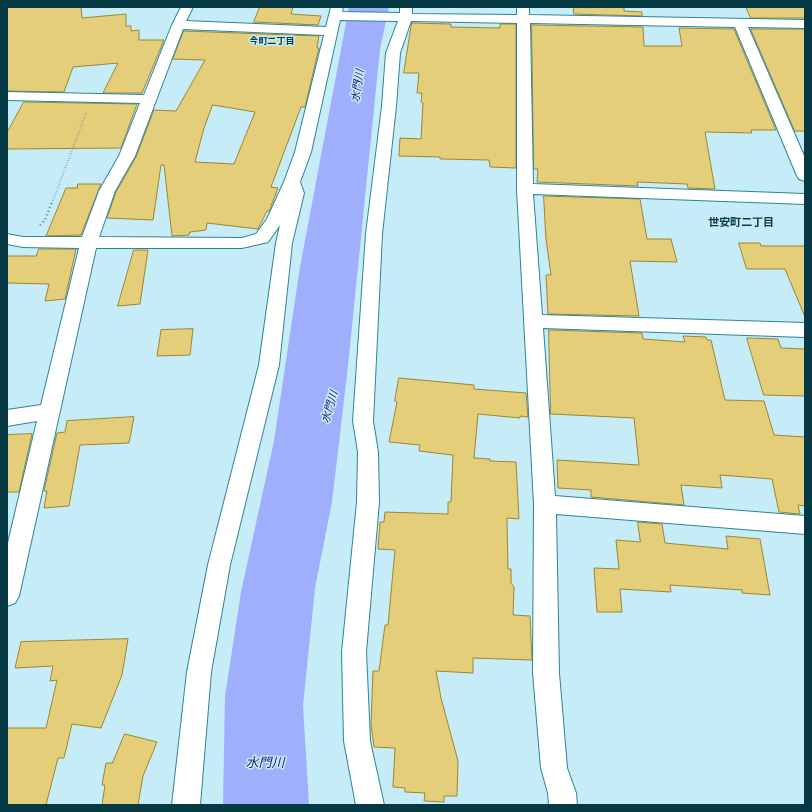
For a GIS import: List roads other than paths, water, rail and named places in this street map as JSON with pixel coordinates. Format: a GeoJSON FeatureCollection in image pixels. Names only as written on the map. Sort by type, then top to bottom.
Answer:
{"type":"FeatureCollection","features":[{"type":"Feature","properties":{"kind":"street"},"geometry":{"type":"LineString","coordinates":[[7,596],[90,242],[107,191],[127,156],[178,25],[187,7]]}},
{"type":"Feature","properties":{"kind":"street"},"geometry":{"type":"LineString","coordinates":[[15,241],[242,243],[262,238],[275,220],[292,182],[303,152],[332,31],[339,13],[523,13],[734,19],[805,24]]}},
{"type":"Feature","properties":{"kind":"street"},"geometry":{"type":"LineString","coordinates":[[370,805],[357,741],[354,652],[368,502],[368,452],[363,421],[374,234],[390,106],[393,53],[401,13]]}},
{"type":"Feature","properties":{"kind":"street"},"geometry":{"type":"LineString","coordinates":[[523,13],[525,189],[545,504],[546,673],[554,768],[562,793],[563,805]]}},
{"type":"Feature","properties":{"kind":"street"},"geometry":{"type":"LineString","coordinates":[[734,19],[805,176]]}},
{"type":"Feature","properties":{"kind":"street"},"geometry":{"type":"LineString","coordinates":[[178,25],[332,31]]}},
{"type":"Feature","properties":{"kind":"street"},"geometry":{"type":"LineString","coordinates":[[7,96],[149,98]]}},
{"type":"Feature","properties":{"kind":"street"},"geometry":{"type":"LineString","coordinates":[[186,805],[198,672],[219,565],[269,365],[284,243],[296,193],[292,182]]}},
{"type":"Feature","properties":{"kind":"street"},"geometry":{"type":"LineString","coordinates":[[525,189],[805,199]]}},
{"type":"Feature","properties":{"kind":"street"},"geometry":{"type":"LineString","coordinates":[[533,321],[805,330]]}},
{"type":"Feature","properties":{"kind":"street"},"geometry":{"type":"LineString","coordinates":[[7,418],[51,411]]}},
{"type":"Feature","properties":{"kind":"street"},"geometry":{"type":"LineString","coordinates":[[545,504],[805,526]]}},
{"type":"Feature","properties":{"kind":"water","name":"水門川"},"geometry":{"type":"Polygon","coordinates":[[[349,7],[389,7],[380,49],[348,366],[332,502],[315,588],[303,705],[309,805],[223,805],[225,696],[241,592],[274,441],[300,267],[349,7]]]}},
{"type":"Feature","properties":{"kind":"district","name":"今町二丁目"},"geometry":{"type":"Point","coordinates":[272,41]}},
{"type":"Feature","properties":{"kind":"district","name":"世安町二丁目"},"geometry":{"type":"Point","coordinates":[741,223]}}]}
